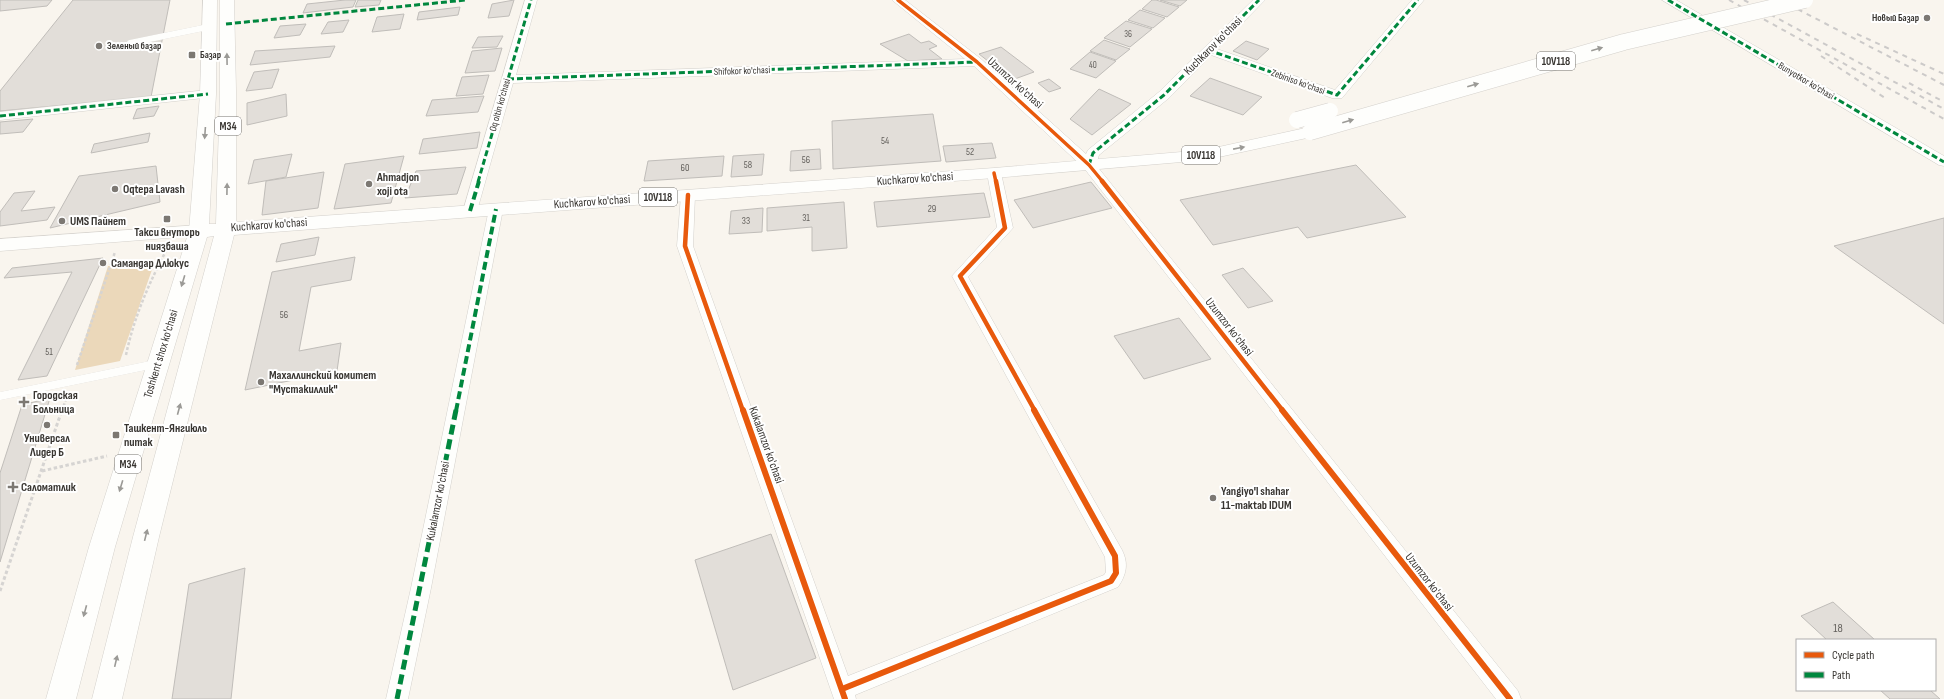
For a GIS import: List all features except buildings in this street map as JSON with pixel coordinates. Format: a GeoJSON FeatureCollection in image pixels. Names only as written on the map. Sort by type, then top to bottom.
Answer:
{"type":"FeatureCollection","features":[{"type":"Feature","properties":{"kind":"main road","name":"Toshkent shox ko'chasi"},"geometry":{"type":"LineString","coordinates":[[61,699],[102,547],[158,364],[187,231],[208,94],[208,27],[210,0]]}},
{"type":"Feature","properties":{"kind":"main road","name":"M34"},"geometry":{"type":"LineString","coordinates":[[107,699],[146,536],[226,228],[228,91],[227,0]]}},
{"type":"Feature","properties":{"kind":"main road","name":"10V118"},"geometry":{"type":"LineString","coordinates":[[1089,165],[1205,155],[1608,34],[1758,0]]}},
{"type":"Feature","properties":{"kind":"main road","name":"10V118"},"geometry":{"type":"LineString","coordinates":[[1304,126],[1624,42],[1805,0]]}},
{"type":"Feature","properties":{"kind":"main road","name":"Kuchkarov ko'chasi"},"geometry":{"type":"LineString","coordinates":[[0,245],[1089,165]]}},
{"type":"Feature","properties":{"kind":"street","name":"Oq oltin ko'chasi"},"geometry":{"type":"LineString","coordinates":[[470,210],[530,0]]}},
{"type":"Feature","properties":{"kind":"street","name":"Uzumzor ko'chasi"},"geometry":{"type":"LineString","coordinates":[[898,0],[977,62],[1089,165],[1510,699]]}},
{"type":"Feature","properties":{"kind":"street","name":"Kuchkarov ko'chasi"},"geometry":{"type":"LineString","coordinates":[[1089,165],[1093,153],[1164,95],[1259,0]]}},
{"type":"Feature","properties":{"kind":"street","name":"Zebiniso ko'chasi"},"geometry":{"type":"LineString","coordinates":[[1208,50],[1337,95],[1418,0]]}},
{"type":"Feature","properties":{"kind":"street","name":"Bunyotkor ko'chasi"},"geometry":{"type":"LineString","coordinates":[[1668,0],[1944,162]]}},
{"type":"Feature","properties":{"kind":"street","name":"Shifokor ko'chasi"},"geometry":{"type":"LineString","coordinates":[[508,79],[977,62]]}},
{"type":"Feature","properties":{"kind":"street"},"geometry":{"type":"LineString","coordinates":[[0,116],[208,94]]}},
{"type":"Feature","properties":{"kind":"street"},"geometry":{"type":"LineString","coordinates":[[843,694],[1111,581],[1116,573],[1116,556],[960,276],[1005,228],[994,173]]}},
{"type":"Feature","properties":{"kind":"street","name":"Kukalamzor ko'chasi"},"geometry":{"type":"LineString","coordinates":[[688,195],[685,246],[843,694]]}},
{"type":"Feature","properties":{"kind":"street","name":"Kukalamzor ko'chasi"},"geometry":{"type":"LineString","coordinates":[[397,699],[421,588],[496,209]]}},
{"type":"Feature","properties":{"kind":"lane"},"geometry":{"type":"LineString","coordinates":[[130,43],[208,27]]}},
{"type":"Feature","properties":{"kind":"lane"},"geometry":{"type":"LineString","coordinates":[[0,396],[158,364]]}},
{"type":"Feature","properties":{"kind":"path"},"geometry":{"type":"LineString","coordinates":[[123,371],[132,327],[144,292],[187,231]]}},
{"type":"Feature","properties":{"kind":"path"},"geometry":{"type":"LineString","coordinates":[[0,591],[120,237]]}},
{"type":"Feature","properties":{"kind":"path"},"geometry":{"type":"LineString","coordinates":[[41,471],[132,451]]}},
{"type":"Feature","properties":{"kind":"shaded area"},"geometry":{"type":"Polygon","coordinates":[[[154,264],[120,361],[75,370],[108,266],[154,264]]]}},
{"type":"Feature","properties":{"kind":"railway"},"geometry":{"type":"LineString","coordinates":[[1729,0],[1944,119]]}},
{"type":"Feature","properties":{"kind":"railway"},"geometry":{"type":"LineString","coordinates":[[1744,0],[1944,109]]}},
{"type":"Feature","properties":{"kind":"railway"},"geometry":{"type":"LineString","coordinates":[[1780,0],[1944,85]]}},
{"type":"Feature","properties":{"kind":"railway"},"geometry":{"type":"LineString","coordinates":[[1857,34],[1944,74]]}},
{"type":"Feature","properties":{"kind":"railway"},"geometry":{"type":"LineString","coordinates":[[1821,56],[1885,98]]}},
{"type":"Feature","properties":{"kind":"railway"},"geometry":{"type":"LineString","coordinates":[[1909,83],[1944,102]]}},
{"type":"Feature","properties":{"kind":"marked path"},"geometry":{"type":"LineString","coordinates":[[226,24],[466,0]]}},
{"type":"Feature","properties":{"kind":"marked path"},"geometry":{"type":"LineString","coordinates":[[470,211],[531,0]]}},
{"type":"Feature","properties":{"kind":"marked path"},"geometry":{"type":"LineString","coordinates":[[1089,165],[1093,153],[1164,95],[1259,0]]}},
{"type":"Feature","properties":{"kind":"marked path"},"geometry":{"type":"LineString","coordinates":[[1208,50],[1337,95],[1418,0]]}},
{"type":"Feature","properties":{"kind":"marked path"},"geometry":{"type":"LineString","coordinates":[[1668,0],[1944,162]]}},
{"type":"Feature","properties":{"kind":"marked path"},"geometry":{"type":"LineString","coordinates":[[508,79],[977,62]]}},
{"type":"Feature","properties":{"kind":"marked path"},"geometry":{"type":"LineString","coordinates":[[0,116],[208,94]]}},
{"type":"Feature","properties":{"kind":"marked path"},"geometry":{"type":"LineString","coordinates":[[397,699],[421,588],[496,209]]}},
{"type":"Feature","properties":{"kind":"cycle path"},"geometry":{"type":"LineString","coordinates":[[898,0],[977,62],[1089,165],[1510,699]]}},
{"type":"Feature","properties":{"kind":"cycle path"},"geometry":{"type":"LineString","coordinates":[[842,689],[1111,581],[1116,573],[1115,556],[960,276],[1005,228],[994,173]]}},
{"type":"Feature","properties":{"kind":"cycle path"},"geometry":{"type":"LineString","coordinates":[[688,195],[685,246],[845,699]]}},
{"type":"Feature","properties":{"kind":"place","name":"Новый Базар"},"geometry":{"type":"Point","coordinates":[1927,18]}},
{"type":"Feature","properties":{"kind":"place","name":"Зеленый базар"},"geometry":{"type":"Point","coordinates":[99,46]}},
{"type":"Feature","properties":{"kind":"place","name":"Базар"},"geometry":{"type":"Point","coordinates":[192,55]}},
{"type":"Feature","properties":{"kind":"place","name":"Ahmadjon xoji ota"},"geometry":{"type":"Point","coordinates":[369,184]}},
{"type":"Feature","properties":{"kind":"place","name":"Oqtepa Lavash"},"geometry":{"type":"Point","coordinates":[115,189]}},
{"type":"Feature","properties":{"kind":"place","name":"Такси внуторь ниязбаша"},"geometry":{"type":"Point","coordinates":[167,219]}},
{"type":"Feature","properties":{"kind":"place","name":"UMS Пайнет"},"geometry":{"type":"Point","coordinates":[62,221]}},
{"type":"Feature","properties":{"kind":"place","name":"Самандар Длюкус"},"geometry":{"type":"Point","coordinates":[103,263]}},
{"type":"Feature","properties":{"kind":"place","name":"Махаллинский комитет \"Мустакиллик\""},"geometry":{"type":"Point","coordinates":[261,382]}},
{"type":"Feature","properties":{"kind":"place","name":"Городская Больница"},"geometry":{"type":"Point","coordinates":[24,402]}},
{"type":"Feature","properties":{"kind":"place","name":"Универсал Лидер Б"},"geometry":{"type":"Point","coordinates":[47,425]}},
{"type":"Feature","properties":{"kind":"place","name":"Ташкент-Янгиюль питак"},"geometry":{"type":"Point","coordinates":[116,435]}},
{"type":"Feature","properties":{"kind":"place","name":"Саломатлик"},"geometry":{"type":"Point","coordinates":[13,487]}},
{"type":"Feature","properties":{"kind":"place","name":"Yangiyo'l shahar 11-maktab IDUM"},"geometry":{"type":"Point","coordinates":[1213,498]}}]}
